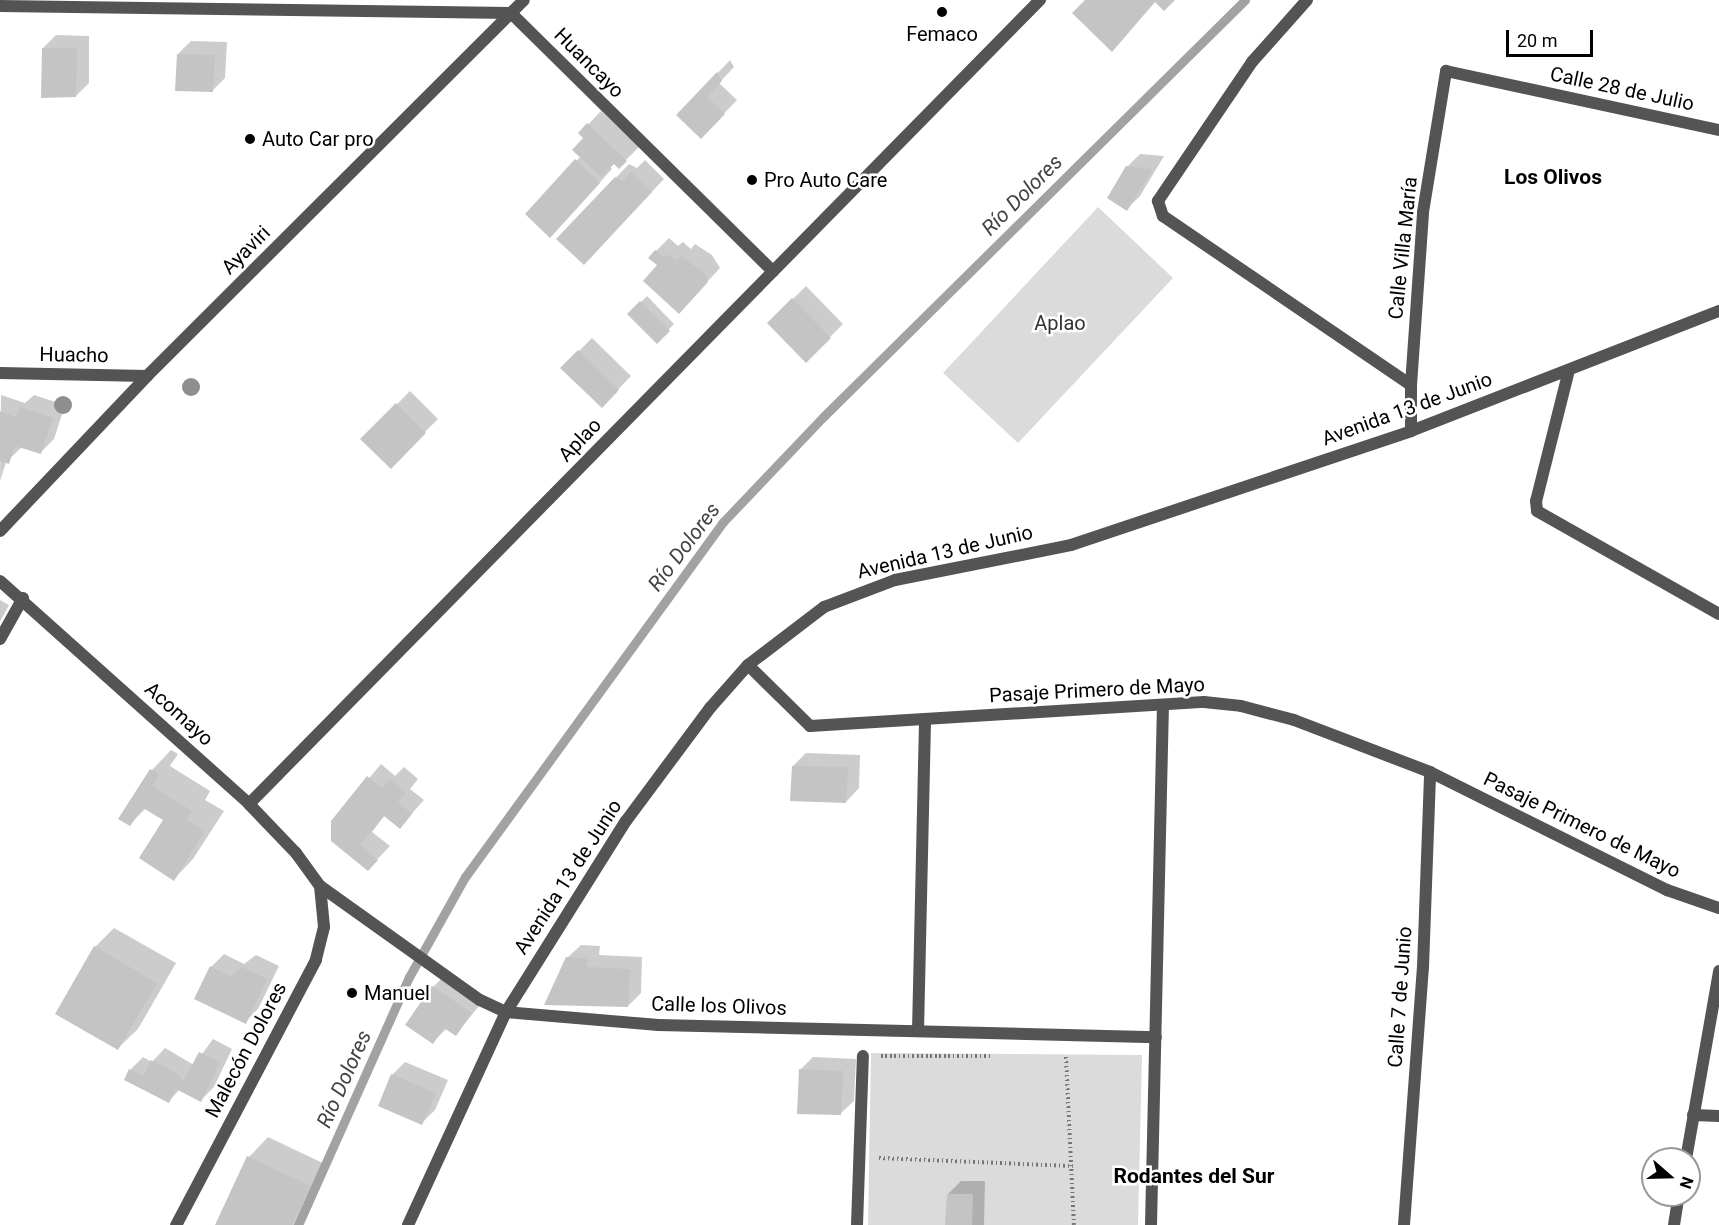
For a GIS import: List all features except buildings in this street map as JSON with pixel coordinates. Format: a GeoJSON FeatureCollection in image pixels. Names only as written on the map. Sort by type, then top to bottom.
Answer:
{"type":"FeatureCollection","features":[{"type":"Feature","properties":{"kind":"street","name":"Ayaviri"},"geometry":{"type":"LineString","coordinates":[[0,531],[147,376],[524,0]]}},
{"type":"Feature","properties":{"kind":"street","name":"Aplao"},"geometry":{"type":"LineString","coordinates":[[249,804],[1040,0]]}},
{"type":"Feature","properties":{"kind":"street"},"geometry":{"type":"LineString","coordinates":[[1306,0],[1252,62],[1158,201],[1163,216],[1411,385]]}},
{"type":"Feature","properties":{"kind":"street"},"geometry":{"type":"LineString","coordinates":[[0,6],[511,13]]}},
{"type":"Feature","properties":{"kind":"street","name":"Huancayo"},"geometry":{"type":"LineString","coordinates":[[511,13],[773,271]]}},
{"type":"Feature","properties":{"kind":"street","name":"Calle Villa María"},"geometry":{"type":"LineString","coordinates":[[1411,431],[1411,385],[1423,212],[1446,70]]}},
{"type":"Feature","properties":{"kind":"street","name":"Calle 28 de Julio"},"geometry":{"type":"LineString","coordinates":[[1446,70],[1719,130]]}},
{"type":"Feature","properties":{"kind":"street","name":"Avenida 13 de Junio"},"geometry":{"type":"LineString","coordinates":[[408,1225],[506,1012],[626,821],[710,708],[748,665],[824,607],[863,589],[1071,545],[1411,431],[1719,311]]}},
{"type":"Feature","properties":{"kind":"street"},"geometry":{"type":"LineString","coordinates":[[1569,370],[1536,501],[1537,511],[1719,614]]}},
{"type":"Feature","properties":{"kind":"street","name":"Huacho"},"geometry":{"type":"LineString","coordinates":[[0,373],[147,376]]}},
{"type":"Feature","properties":{"kind":"street","name":"Acomayo"},"geometry":{"type":"LineString","coordinates":[[0,581],[23,598],[249,804],[296,853],[320,886]]}},
{"type":"Feature","properties":{"kind":"street"},"geometry":{"type":"LineString","coordinates":[[0,639],[23,598]]}},
{"type":"Feature","properties":{"kind":"street","name":"Pasaje Primero de Mayo"},"geometry":{"type":"LineString","coordinates":[[748,665],[810,726],[1204,702],[1241,706],[1294,720],[1430,772],[1667,890],[1719,908]]}},
{"type":"Feature","properties":{"kind":"street"},"geometry":{"type":"LineString","coordinates":[[1151,1225],[1163,705]]}},
{"type":"Feature","properties":{"kind":"street"},"geometry":{"type":"LineString","coordinates":[[918,1031],[925,719]]}},
{"type":"Feature","properties":{"kind":"street","name":"Calle 7 de Junio"},"geometry":{"type":"LineString","coordinates":[[1404,1225],[1423,967],[1430,772]]}},
{"type":"Feature","properties":{"kind":"street","name":"Calle los Olivos"},"geometry":{"type":"LineString","coordinates":[[320,886],[480,1000],[506,1012],[658,1025],[1156,1037]]}},
{"type":"Feature","properties":{"kind":"street","name":"Malecón Dolores"},"geometry":{"type":"LineString","coordinates":[[176,1225],[316,960],[324,927],[320,886]]}},
{"type":"Feature","properties":{"kind":"street"},"geometry":{"type":"LineString","coordinates":[[1688,1147],[1719,971]]}},
{"type":"Feature","properties":{"kind":"street"},"geometry":{"type":"LineString","coordinates":[[857,1225],[867,1056]]}},
{"type":"Feature","properties":{"kind":"street"},"geometry":{"type":"LineString","coordinates":[[1693,1115],[1719,1116]]}},
{"type":"Feature","properties":{"kind":"street"},"geometry":{"type":"LineString","coordinates":[[1674,1225],[1678,1207]]}},
{"type":"Feature","properties":{"kind":"path"},"geometry":{"type":"LineString","coordinates":[[867,1056],[997,1056]]}},
{"type":"Feature","properties":{"kind":"path"},"geometry":{"type":"LineString","coordinates":[[1054,1057],[1076,1057]]}},
{"type":"Feature","properties":{"kind":"path"},"geometry":{"type":"LineString","coordinates":[[1066,1057],[1073,1166],[1074,1225]]}},
{"type":"Feature","properties":{"kind":"path"},"geometry":{"type":"LineString","coordinates":[[869,1158],[1073,1166]]}},
{"type":"Feature","properties":{"kind":"green space","name":"Aplao"},"geometry":{"type":"Polygon","coordinates":[[[1098,207],[1173,278],[1018,443],[943,373],[1098,207]]]}},
{"type":"Feature","properties":{"kind":"green space"},"geometry":{"type":"Polygon","coordinates":[[[871,1053],[1142,1055],[1138,1225],[868,1225],[871,1053]]]}},
{"type":"Feature","properties":{"kind":"waterway","name":"Río Dolores"},"geometry":{"type":"LineString","coordinates":[[298,1225],[409,977],[465,877],[723,522],[824,416],[1245,0]]}},
{"type":"Feature","properties":{"kind":"place","name":"Femaco"},"geometry":{"type":"Point","coordinates":[942,12]}},
{"type":"Feature","properties":{"kind":"place","name":"Auto Car pro"},"geometry":{"type":"Point","coordinates":[250,139]}},
{"type":"Feature","properties":{"kind":"place","name":"Pro Auto Care"},"geometry":{"type":"Point","coordinates":[752,180]}},
{"type":"Feature","properties":{"kind":"place","name":"Manuel"},"geometry":{"type":"Point","coordinates":[352,993]}},
{"type":"Feature","properties":{"kind":"district","name":"Los Olivos"},"geometry":{"type":"Point","coordinates":[1553,177]}},
{"type":"Feature","properties":{"kind":"district","name":"Rodantes del Sur"},"geometry":{"type":"Point","coordinates":[1194,1176]}}]}
